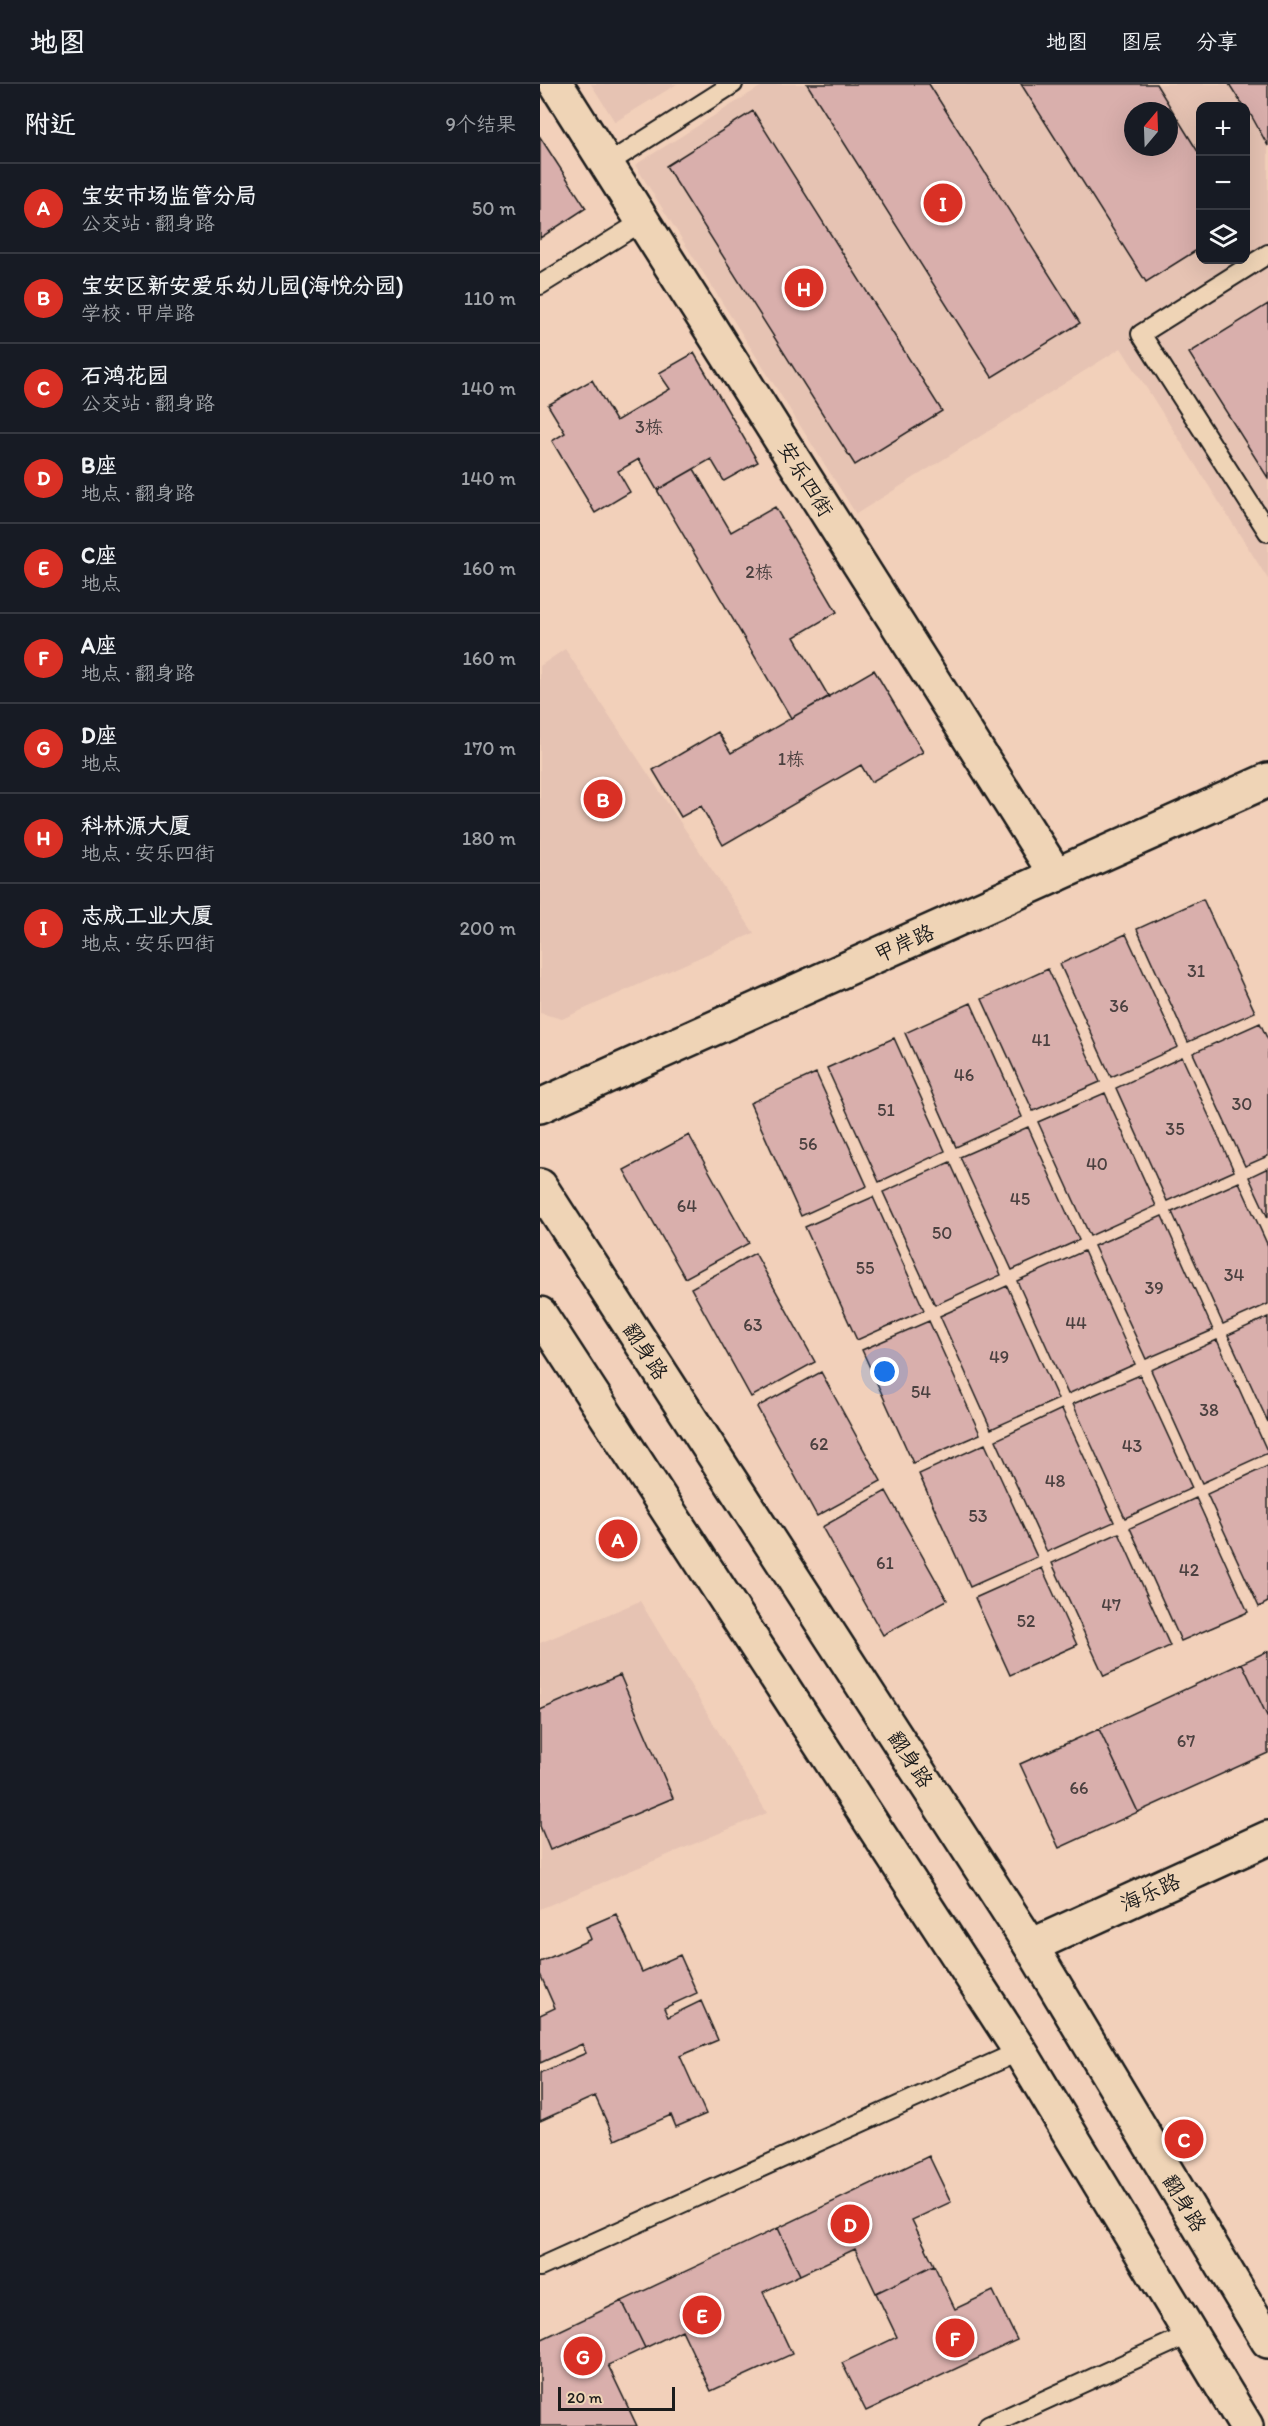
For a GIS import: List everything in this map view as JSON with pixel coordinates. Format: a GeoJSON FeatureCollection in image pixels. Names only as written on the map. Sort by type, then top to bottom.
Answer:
{"type":"FeatureCollection","features":[{"type":"Feature","properties":{"kind":"main road","name":"安乐四街"},"geometry":{"type":"LineString","coordinates":[[556,84],[1056,875]]}},
{"type":"Feature","properties":{"kind":"main road","name":"甲岸路"},"geometry":{"type":"LineString","coordinates":[[540,1106],[1268,780]]}},
{"type":"Feature","properties":{"kind":"main road","name":"翻身路"},"geometry":{"type":"LineString","coordinates":[[540,1186],[1031,1946],[1268,2341]]}},
{"type":"Feature","properties":{"kind":"main road"},"geometry":{"type":"LineString","coordinates":[[540,1314],[1020,2051],[1246,2426]]}},
{"type":"Feature","properties":{"kind":"main road","name":"海乐路"},"geometry":{"type":"LineString","coordinates":[[1031,1946],[1268,1838]]}},
{"type":"Feature","properties":{"kind":"lane"},"geometry":{"type":"LineString","coordinates":[[607,164],[733,84]]}},
{"type":"Feature","properties":{"kind":"lane"},"geometry":{"type":"LineString","coordinates":[[540,285],[643,221]]}},
{"type":"Feature","properties":{"kind":"lane"},"geometry":{"type":"LineString","coordinates":[[1268,254],[1141,334],[1268,532]]}},
{"type":"Feature","properties":{"kind":"lane"},"geometry":{"type":"LineString","coordinates":[[540,2267],[1020,2051]]}},
{"type":"Feature","properties":{"kind":"lane"},"geometry":{"type":"LineString","coordinates":[[988,2426],[1190,2334]]}},
{"type":"Feature","properties":{"kind":"shaded area"},"geometry":{"type":"Polygon","coordinates":[[[591,84],[677,84],[615,122],[591,84]]]}},
{"type":"Feature","properties":{"kind":"shaded area"},"geometry":{"type":"Polygon","coordinates":[[[765,84],[1268,84],[1268,579],[1121,348],[856,514],[635,165],[765,84]]]}},
{"type":"Feature","properties":{"kind":"shaded area"},"geometry":{"type":"Polygon","coordinates":[[[565,649],[754,933],[562,1019],[540,1013],[540,666],[565,649]]]}},
{"type":"Feature","properties":{"kind":"shaded area"},"geometry":{"type":"Polygon","coordinates":[[[640,1601],[767,1813],[540,1909],[540,1643],[640,1601]]]}},
{"type":"Feature","properties":{"kind":"building"},"geometry":{"type":"Polygon","coordinates":[[[807,84],[929,84],[1080,323],[992,377],[807,84]]]}},
{"type":"Feature","properties":{"kind":"building"},"geometry":{"type":"Polygon","coordinates":[[[1021,84],[1156,84],[1167,102],[1124,102],[1124,156],[1178,156],[1178,120],[1196,149],[1196,251],[1146,282],[1021,84]]]}},
{"type":"Feature","properties":{"kind":"building"},"geometry":{"type":"Polygon","coordinates":[[[1229,84],[1268,84],[1268,146],[1250,113],[1250,102],[1240,102],[1229,84]]]}},
{"type":"Feature","properties":{"kind":"building"},"geometry":{"type":"Polygon","coordinates":[[[753,111],[942,411],[855,465],[666,166],[753,111]]]}},
{"type":"Feature","properties":{"kind":"building"},"geometry":{"type":"Polygon","coordinates":[[[540,137],[586,208],[540,238],[540,137]]]}},
{"type":"Feature","properties":{"kind":"building"},"geometry":{"type":"Polygon","coordinates":[[[1268,304],[1268,478],[1189,353],[1268,304]]]}},
{"type":"Feature","properties":{"kind":"building"},"geometry":{"type":"Polygon","coordinates":[[[694,353],[758,462],[724,481],[711,459],[657,490],[639,459],[618,471],[630,492],[595,513],[552,441],[565,433],[548,405],[592,380],[616,421],[670,389],[659,373],[694,353]]]}},
{"type":"Feature","properties":{"kind":"building"},"geometry":{"type":"Polygon","coordinates":[[[694,469],[731,532],[775,507],[837,612],[794,637],[829,697],[791,718],[657,490],[694,469]]]}},
{"type":"Feature","properties":{"kind":"building"},"geometry":{"type":"Polygon","coordinates":[[[874,670],[923,752],[871,782],[861,765],[723,845],[701,806],[681,817],[653,770],[718,732],[731,753],[874,670]]]}},
{"type":"Feature","properties":{"kind":"building"},"geometry":{"type":"Polygon","coordinates":[[[1203,899],[1255,1012],[1188,1042],[1137,929],[1203,899]]]}},
{"type":"Feature","properties":{"kind":"building"},"geometry":{"type":"Polygon","coordinates":[[[1126,934],[1178,1047],[1111,1077],[1060,964],[1126,934]]]}},
{"type":"Feature","properties":{"kind":"building"},"geometry":{"type":"Polygon","coordinates":[[[1048,969],[1100,1082],[1033,1111],[982,999],[1048,969]]]}},
{"type":"Feature","properties":{"kind":"building"},"geometry":{"type":"Polygon","coordinates":[[[971,1003],[1022,1117],[956,1147],[905,1033],[971,1003]]]}},
{"type":"Feature","properties":{"kind":"building"},"geometry":{"type":"Polygon","coordinates":[[[1260,1023],[1268,1040],[1268,1156],[1245,1166],[1193,1053],[1260,1023]]]}},
{"type":"Feature","properties":{"kind":"building"},"geometry":{"type":"Polygon","coordinates":[[[894,1038],[945,1151],[879,1182],[827,1068],[894,1038]]]}},
{"type":"Feature","properties":{"kind":"building"},"geometry":{"type":"Polygon","coordinates":[[[1182,1057],[1234,1171],[1167,1201],[1116,1088],[1182,1057]]]}},
{"type":"Feature","properties":{"kind":"building"},"geometry":{"type":"Polygon","coordinates":[[[816,1073],[867,1186],[801,1216],[750,1103],[816,1073]]]}},
{"type":"Feature","properties":{"kind":"building"},"geometry":{"type":"Polygon","coordinates":[[[1105,1093],[1156,1206],[1090,1236],[1038,1122],[1105,1093]]]}},
{"type":"Feature","properties":{"kind":"building"},"geometry":{"type":"Polygon","coordinates":[[[1028,1127],[1079,1240],[1012,1270],[960,1157],[1028,1127]]]}},
{"type":"Feature","properties":{"kind":"building"},"geometry":{"type":"Polygon","coordinates":[[[689,1135],[749,1243],[685,1278],[624,1170],[689,1135]]]}},
{"type":"Feature","properties":{"kind":"building"},"geometry":{"type":"Polygon","coordinates":[[[950,1162],[1001,1275],[935,1305],[883,1192],[950,1162]]]}},
{"type":"Feature","properties":{"kind":"building"},"geometry":{"type":"Polygon","coordinates":[[[1268,1168],[1268,1218],[1249,1177],[1268,1168]]]}},
{"type":"Feature","properties":{"kind":"building"},"geometry":{"type":"Polygon","coordinates":[[[1239,1182],[1268,1246],[1268,1304],[1223,1324],[1172,1212],[1239,1182]]]}},
{"type":"Feature","properties":{"kind":"building"},"geometry":{"type":"Polygon","coordinates":[[[873,1197],[924,1310],[857,1340],[805,1227],[873,1197]]]}},
{"type":"Feature","properties":{"kind":"building"},"geometry":{"type":"Polygon","coordinates":[[[1162,1216],[1213,1330],[1146,1359],[1094,1246],[1162,1216]]]}},
{"type":"Feature","properties":{"kind":"building"},"geometry":{"type":"Polygon","coordinates":[[[1084,1251],[1135,1364],[1068,1394],[1017,1281],[1084,1251]]]}},
{"type":"Feature","properties":{"kind":"building"},"geometry":{"type":"Polygon","coordinates":[[[755,1253],[815,1362],[751,1397],[691,1288],[755,1253]]]}},
{"type":"Feature","properties":{"kind":"building"},"geometry":{"type":"Polygon","coordinates":[[[1007,1286],[1058,1399],[991,1429],[940,1316],[1007,1286]]]}},
{"type":"Feature","properties":{"kind":"building"},"geometry":{"type":"Polygon","coordinates":[[[1268,1317],[1268,1422],[1228,1335],[1268,1317]]]}},
{"type":"Feature","properties":{"kind":"building"},"geometry":{"type":"Polygon","coordinates":[[[929,1321],[980,1434],[913,1463],[862,1350],[929,1321]]]}},
{"type":"Feature","properties":{"kind":"building"},"geometry":{"type":"Polygon","coordinates":[[[1217,1340],[1268,1453],[1202,1483],[1151,1370],[1217,1340]]]}},
{"type":"Feature","properties":{"kind":"building"},"geometry":{"type":"Polygon","coordinates":[[[821,1372],[881,1481],[817,1516],[757,1407],[821,1372]]]}},
{"type":"Feature","properties":{"kind":"building"},"geometry":{"type":"Polygon","coordinates":[[[1140,1375],[1192,1488],[1125,1518],[1073,1404],[1140,1375]]]}},
{"type":"Feature","properties":{"kind":"building"},"geometry":{"type":"Polygon","coordinates":[[[1062,1409],[1114,1522],[1047,1552],[996,1440],[1062,1409]]]}},
{"type":"Feature","properties":{"kind":"building"},"geometry":{"type":"Polygon","coordinates":[[[985,1444],[1037,1557],[970,1587],[919,1474],[985,1444]]]}},
{"type":"Feature","properties":{"kind":"building"},"geometry":{"type":"Polygon","coordinates":[[[1268,1466],[1268,1602],[1259,1607],[1207,1494],[1268,1466]]]}},
{"type":"Feature","properties":{"kind":"building"},"geometry":{"type":"Polygon","coordinates":[[[886,1491],[947,1600],[883,1635],[822,1527],[886,1491]]]}},
{"type":"Feature","properties":{"kind":"building"},"geometry":{"type":"Polygon","coordinates":[[[1196,1498],[1248,1612],[1181,1641],[1130,1528],[1196,1498]]]}},
{"type":"Feature","properties":{"kind":"building"},"geometry":{"type":"Polygon","coordinates":[[[1119,1533],[1170,1646],[1104,1676],[1052,1563],[1119,1533]]]}},
{"type":"Feature","properties":{"kind":"building"},"geometry":{"type":"Polygon","coordinates":[[[1042,1568],[1077,1645],[1010,1675],[975,1598],[1042,1568]]]}},
{"type":"Feature","properties":{"kind":"building"},"geometry":{"type":"Polygon","coordinates":[[[1268,1651],[1268,1718],[1242,1663],[1268,1651]]]}},
{"type":"Feature","properties":{"kind":"building"},"geometry":{"type":"Polygon","coordinates":[[[1242,1663],[1268,1718],[1268,1753],[1138,1812],[1099,1729],[1242,1663]]]}},
{"type":"Feature","properties":{"kind":"building"},"geometry":{"type":"Polygon","coordinates":[[[620,1675],[673,1798],[550,1850],[540,1826],[540,1710],[620,1675]]]}},
{"type":"Feature","properties":{"kind":"building"},"geometry":{"type":"Polygon","coordinates":[[[1099,1729],[1138,1812],[1059,1848],[1020,1764],[1099,1729]]]}},
{"type":"Feature","properties":{"kind":"building"},"geometry":{"type":"Polygon","coordinates":[[[616,1914],[642,1972],[680,1955],[697,1993],[664,2008],[668,2017],[701,2001],[718,2040],[680,2056],[706,2114],[676,2127],[671,2115],[615,2140],[595,2096],[540,2121],[540,2073],[586,2053],[582,2044],[540,2063],[540,2015],[555,2008],[540,1974],[540,1962],[591,1939],[586,1927],[616,1914]]]}},
{"type":"Feature","properties":{"kind":"building"},"geometry":{"type":"Polygon","coordinates":[[[929,2156],[951,2202],[912,2220],[934,2265],[876,2293],[855,2249],[800,2275],[778,2228],[929,2156]]]}},
{"type":"Feature","properties":{"kind":"building"},"geometry":{"type":"Polygon","coordinates":[[[778,2228],[800,2275],[763,2292],[792,2354],[711,2391],[682,2330],[645,2348],[622,2301],[778,2228]]]}},
{"type":"Feature","properties":{"kind":"building"},"geometry":{"type":"Polygon","coordinates":[[[934,2265],[955,2309],[993,2291],[1017,2340],[866,2411],[842,2363],[897,2337],[876,2293],[934,2265]]]}},
{"type":"Feature","properties":{"kind":"building"},"geometry":{"type":"Polygon","coordinates":[[[622,2301],[645,2348],[608,2365],[637,2426],[540,2426],[540,2340],[622,2301]]]}},
{"type":"Feature","properties":{"kind":"place","name":"志成工业大厦"},"geometry":{"type":"Point","coordinates":[943,203]}},
{"type":"Feature","properties":{"kind":"place","name":"科林源大厦"},"geometry":{"type":"Point","coordinates":[804,288]}},
{"type":"Feature","properties":{"kind":"place","name":"宝安区新安爱乐幼儿园(海悦分园)"},"geometry":{"type":"Point","coordinates":[603,799]}},
{"type":"Feature","properties":{"kind":"place","name":"宝安市场监管分局"},"geometry":{"type":"Point","coordinates":[618,1539]}},
{"type":"Feature","properties":{"kind":"place","name":"石鸿花园"},"geometry":{"type":"Point","coordinates":[1184,2139]}},
{"type":"Feature","properties":{"kind":"place","name":"B座"},"geometry":{"type":"Point","coordinates":[850,2224]}},
{"type":"Feature","properties":{"kind":"place","name":"C座"},"geometry":{"type":"Point","coordinates":[702,2315]}},
{"type":"Feature","properties":{"kind":"place","name":"A座"},"geometry":{"type":"Point","coordinates":[955,2338]}},
{"type":"Feature","properties":{"kind":"place","name":"D座"},"geometry":{"type":"Point","coordinates":[583,2356]}}]}
